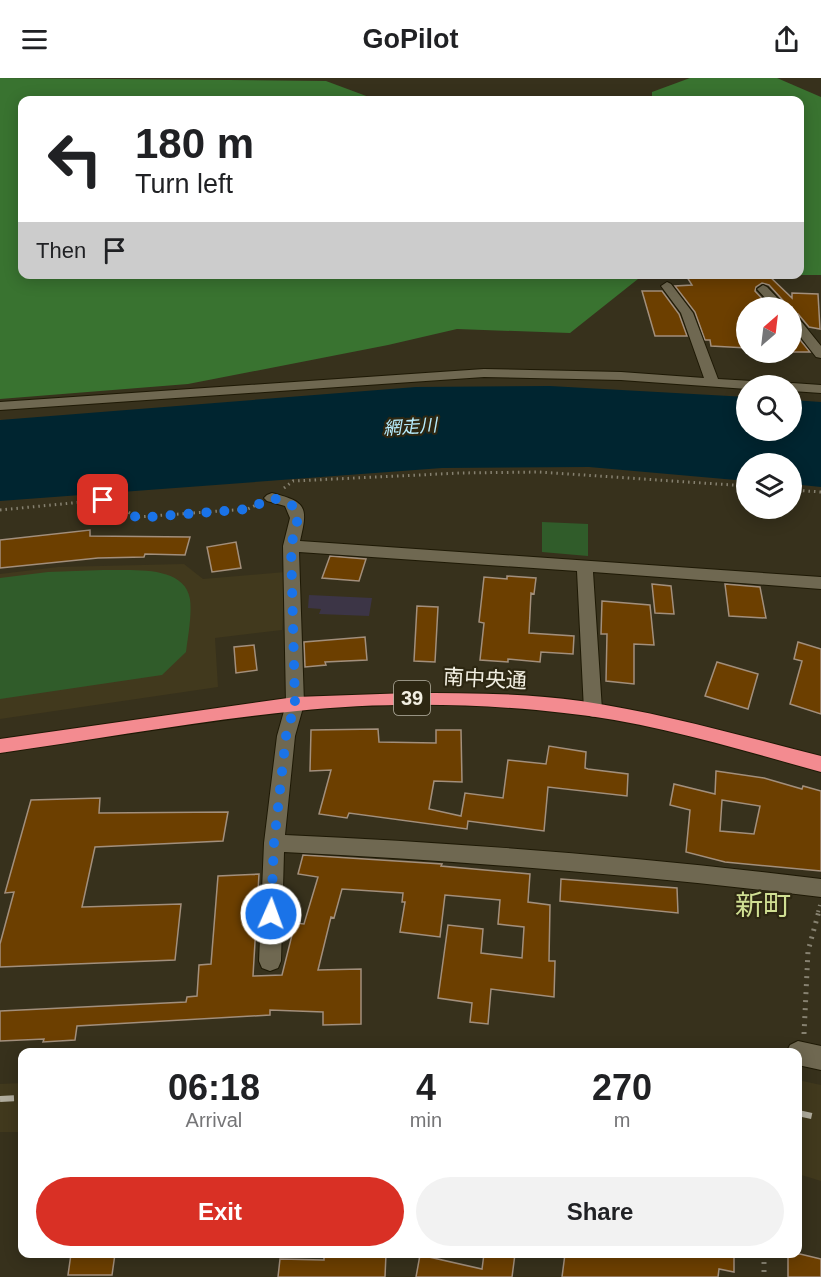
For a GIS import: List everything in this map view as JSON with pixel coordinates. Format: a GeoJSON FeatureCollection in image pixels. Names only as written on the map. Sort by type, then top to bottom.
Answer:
{"type":"FeatureCollection","features":[{"type":"Feature","properties":{"kind":"highway","name":"南中央通"},"geometry":{"type":"LineString","coordinates":[[0,746],[295,704],[342,699],[407,698],[527,703],[593,710],[726,738],[821,764]]}},
{"type":"Feature","properties":{"kind":"street"},"geometry":{"type":"LineString","coordinates":[[667,286],[687,314],[712,381]]}},
{"type":"Feature","properties":{"kind":"street"},"geometry":{"type":"LineString","coordinates":[[763,289],[771,297]]}},
{"type":"Feature","properties":{"kind":"street"},"geometry":{"type":"LineString","coordinates":[[802,330],[821,354]]}},
{"type":"Feature","properties":{"kind":"street"},"geometry":{"type":"LineString","coordinates":[[0,406],[484,373],[621,376],[736,383]]}},
{"type":"Feature","properties":{"kind":"street"},"geometry":{"type":"LineString","coordinates":[[802,388],[821,389]]}},
{"type":"Feature","properties":{"kind":"street"},"geometry":{"type":"LineString","coordinates":[[270,961],[274,843],[286,736],[295,704],[291,546],[298,518],[290,503],[272,498]]}},
{"type":"Feature","properties":{"kind":"street"},"geometry":{"type":"LineString","coordinates":[[291,546],[821,583]]}},
{"type":"Feature","properties":{"kind":"street"},"geometry":{"type":"LineString","coordinates":[[585,567],[593,710]]}},
{"type":"Feature","properties":{"kind":"street"},"geometry":{"type":"LineString","coordinates":[[274,843],[432,850],[742,878],[821,888]]}},
{"type":"Feature","properties":{"kind":"street"},"geometry":{"type":"LineString","coordinates":[[802,1054],[821,1058]]}},
{"type":"Feature","properties":{"kind":"path"},"geometry":{"type":"LineString","coordinates":[[293,481],[460,473],[539,472],[736,485]]}},
{"type":"Feature","properties":{"kind":"path"},"geometry":{"type":"LineString","coordinates":[[802,491],[821,492]]}},
{"type":"Feature","properties":{"kind":"path"},"geometry":{"type":"LineString","coordinates":[[0,510],[103,500],[138,518],[248,509],[272,498]]}},
{"type":"Feature","properties":{"kind":"path"},"geometry":{"type":"LineString","coordinates":[[802,1048],[804,1047],[808,951],[821,900]]}},
{"type":"Feature","properties":{"kind":"path"},"geometry":{"type":"LineString","coordinates":[[764,1258],[764,1277]]}},
{"type":"Feature","properties":{"kind":"shaded area"},"geometry":{"type":"Polygon","coordinates":[[[184,564],[203,579],[285,572],[282,630],[215,638],[218,687],[0,719],[0,574],[58,567],[184,564]]]}},
{"type":"Feature","properties":{"kind":"shaded area"},"geometry":{"type":"Polygon","coordinates":[[[309,595],[372,598],[369,616],[319,614],[321,609],[308,608],[309,595]]]}},
{"type":"Feature","properties":{"kind":"shaded area"},"geometry":{"type":"Polygon","coordinates":[[[802,1081],[821,1085],[821,1181],[802,1175],[802,1081]]]}},
{"type":"Feature","properties":{"kind":"shaded area"},"geometry":{"type":"Polygon","coordinates":[[[18,1083],[18,1132],[0,1132],[0,1084],[18,1083]]]}},
{"type":"Feature","properties":{"kind":"green space"},"geometry":{"type":"Polygon","coordinates":[[[0,78],[326,81],[366,96],[18,96],[18,279],[638,279],[570,333],[457,329],[388,345],[188,384],[0,399],[0,78]]]}},
{"type":"Feature","properties":{"kind":"green space"},"geometry":{"type":"Polygon","coordinates":[[[690,78],[777,78],[821,97],[821,275],[804,275],[804,96],[652,96],[652,92],[690,78]]]}},
{"type":"Feature","properties":{"kind":"green space"},"geometry":{"type":"Polygon","coordinates":[[[542,522],[588,524],[588,556],[542,552],[542,522]]]}},
{"type":"Feature","properties":{"kind":"green space"},"geometry":{"type":"Polygon","coordinates":[[[141,570],[167,575],[178,580],[186,588],[190,599],[186,652],[162,675],[0,699],[0,578],[48,572],[141,570]]]}},
{"type":"Feature","properties":{"kind":"water","name":"網走川"},"geometry":{"type":"Polygon","coordinates":[[[550,386],[736,396],[736,441],[802,441],[802,401],[821,402],[821,487],[802,485],[802,453],[736,453],[736,480],[589,467],[442,468],[0,501],[0,420],[416,387],[550,386]]]}},
{"type":"Feature","properties":{"kind":"building"},"geometry":{"type":"Polygon","coordinates":[[[688,279],[772,279],[791,297],[780,297],[769,285],[762,283],[756,287],[755,291],[761,297],[736,297],[736,347],[711,346],[710,340],[705,340],[695,312],[675,286],[692,285],[688,279]]]}},
{"type":"Feature","properties":{"kind":"building"},"geometry":{"type":"Polygon","coordinates":[[[642,291],[662,291],[679,314],[687,336],[655,336],[642,291]]]}},
{"type":"Feature","properties":{"kind":"building"},"geometry":{"type":"Polygon","coordinates":[[[792,293],[818,294],[820,329],[809,327],[802,319],[802,297],[792,297],[792,293]]]}},
{"type":"Feature","properties":{"kind":"building"},"geometry":{"type":"Polygon","coordinates":[[[802,342],[810,352],[802,352],[802,342]]]}},
{"type":"Feature","properties":{"kind":"building"},"geometry":{"type":"Polygon","coordinates":[[[90,530],[90,536],[190,537],[185,555],[145,554],[144,557],[98,558],[0,568],[0,540],[90,530]]]}},
{"type":"Feature","properties":{"kind":"building"},"geometry":{"type":"Polygon","coordinates":[[[236,542],[241,568],[212,572],[207,547],[236,542]]]}},
{"type":"Feature","properties":{"kind":"building"},"geometry":{"type":"Polygon","coordinates":[[[330,556],[366,559],[359,581],[322,578],[330,556]]]}},
{"type":"Feature","properties":{"kind":"building"},"geometry":{"type":"Polygon","coordinates":[[[507,576],[536,578],[534,594],[531,593],[529,633],[574,636],[573,654],[541,652],[540,662],[508,659],[508,662],[480,660],[484,623],[479,622],[484,577],[507,579],[507,576]]]}},
{"type":"Feature","properties":{"kind":"building"},"geometry":{"type":"Polygon","coordinates":[[[652,584],[671,586],[674,614],[655,613],[652,584]]]}},
{"type":"Feature","properties":{"kind":"building"},"geometry":{"type":"Polygon","coordinates":[[[725,584],[760,587],[766,618],[729,616],[725,584]]]}},
{"type":"Feature","properties":{"kind":"building"},"geometry":{"type":"Polygon","coordinates":[[[602,601],[650,605],[654,645],[634,644],[634,684],[606,681],[607,634],[601,634],[602,601]]]}},
{"type":"Feature","properties":{"kind":"building"},"geometry":{"type":"Polygon","coordinates":[[[417,606],[438,607],[435,662],[414,661],[417,606]]]}},
{"type":"Feature","properties":{"kind":"building"},"geometry":{"type":"Polygon","coordinates":[[[365,637],[367,660],[325,662],[326,665],[305,667],[304,642],[365,637]]]}},
{"type":"Feature","properties":{"kind":"building"},"geometry":{"type":"Polygon","coordinates":[[[798,642],[821,649],[821,714],[790,704],[802,661],[794,659],[798,642]]]}},
{"type":"Feature","properties":{"kind":"building"},"geometry":{"type":"Polygon","coordinates":[[[254,645],[257,670],[236,673],[234,647],[254,645]]]}},
{"type":"Feature","properties":{"kind":"building"},"geometry":{"type":"Polygon","coordinates":[[[717,662],[758,674],[748,709],[705,696],[717,662]]]}},
{"type":"Feature","properties":{"kind":"building"},"geometry":{"type":"Polygon","coordinates":[[[378,729],[379,742],[436,743],[436,730],[461,730],[462,782],[434,781],[429,809],[461,816],[465,793],[503,798],[508,760],[546,764],[549,746],[586,752],[585,768],[628,774],[627,796],[548,787],[544,831],[468,821],[467,829],[349,813],[347,818],[319,814],[331,770],[310,771],[311,730],[378,729]]]}},
{"type":"Feature","properties":{"kind":"building"},"geometry":{"type":"Polygon","coordinates":[[[716,771],[764,778],[802,789],[803,786],[821,791],[821,871],[725,862],[686,852],[690,810],[670,805],[674,784],[715,794],[716,771]],[[722,800],[720,831],[754,834],[760,806],[722,800]]]}},
{"type":"Feature","properties":{"kind":"building"},"geometry":{"type":"Polygon","coordinates":[[[100,798],[99,813],[228,812],[223,841],[95,847],[82,907],[181,904],[175,960],[0,967],[0,944],[14,892],[5,893],[31,800],[100,798]]]}},
{"type":"Feature","properties":{"kind":"building"},"geometry":{"type":"Polygon","coordinates":[[[303,855],[442,864],[441,866],[530,874],[528,902],[550,905],[549,961],[555,961],[554,997],[491,989],[488,1024],[470,1022],[472,1003],[438,998],[448,925],[483,929],[481,953],[522,958],[524,927],[498,924],[500,900],[445,895],[440,937],[400,932],[405,902],[402,902],[403,893],[342,889],[334,918],[331,917],[318,970],[361,969],[361,1024],[323,1025],[323,1012],[270,1010],[270,1015],[77,1026],[75,1040],[0,1041],[0,1011],[186,1002],[187,997],[197,996],[199,965],[211,964],[218,876],[259,874],[253,976],[282,975],[295,923],[304,924],[318,877],[298,874],[303,855]]]}},
{"type":"Feature","properties":{"kind":"building"},"geometry":{"type":"Polygon","coordinates":[[[561,879],[677,888],[678,913],[560,901],[561,879]]]}},
{"type":"Feature","properties":{"kind":"building"},"geometry":{"type":"Polygon","coordinates":[[[802,1254],[821,1259],[821,1277],[788,1277],[788,1258],[802,1258],[802,1254]]]}},
{"type":"Feature","properties":{"kind":"building"},"geometry":{"type":"Polygon","coordinates":[[[70,1258],[114,1258],[112,1275],[68,1275],[70,1258]]]}},
{"type":"Feature","properties":{"kind":"building"},"geometry":{"type":"Polygon","coordinates":[[[324,1258],[386,1258],[385,1277],[278,1277],[280,1259],[324,1260],[324,1258]]]}},
{"type":"Feature","properties":{"kind":"building"},"geometry":{"type":"Polygon","coordinates":[[[419,1258],[433,1258],[482,1269],[483,1258],[514,1258],[512,1277],[416,1277],[419,1258]]]}},
{"type":"Feature","properties":{"kind":"building"},"geometry":{"type":"Polygon","coordinates":[[[564,1258],[734,1258],[734,1272],[719,1269],[718,1277],[562,1277],[564,1258]]]}},
{"type":"Feature","properties":{"kind":"railway"},"geometry":{"type":"LineString","coordinates":[[0,1099],[18,1098]]}},
{"type":"Feature","properties":{"kind":"railway"},"geometry":{"type":"LineString","coordinates":[[802,1114],[821,1118]]}},
{"type":"Feature","properties":{"kind":"district","name":"新町"},"geometry":{"type":"Point","coordinates":[763,905]}},
{"type":"Feature","properties":{"kind":"route"},"geometry":{"type":"LineString","coordinates":[[103,500],[138,518],[248,509],[272,498],[290,503],[295,509],[298,518],[291,546],[295,704],[286,736],[274,843],[271,914]]}}]}
